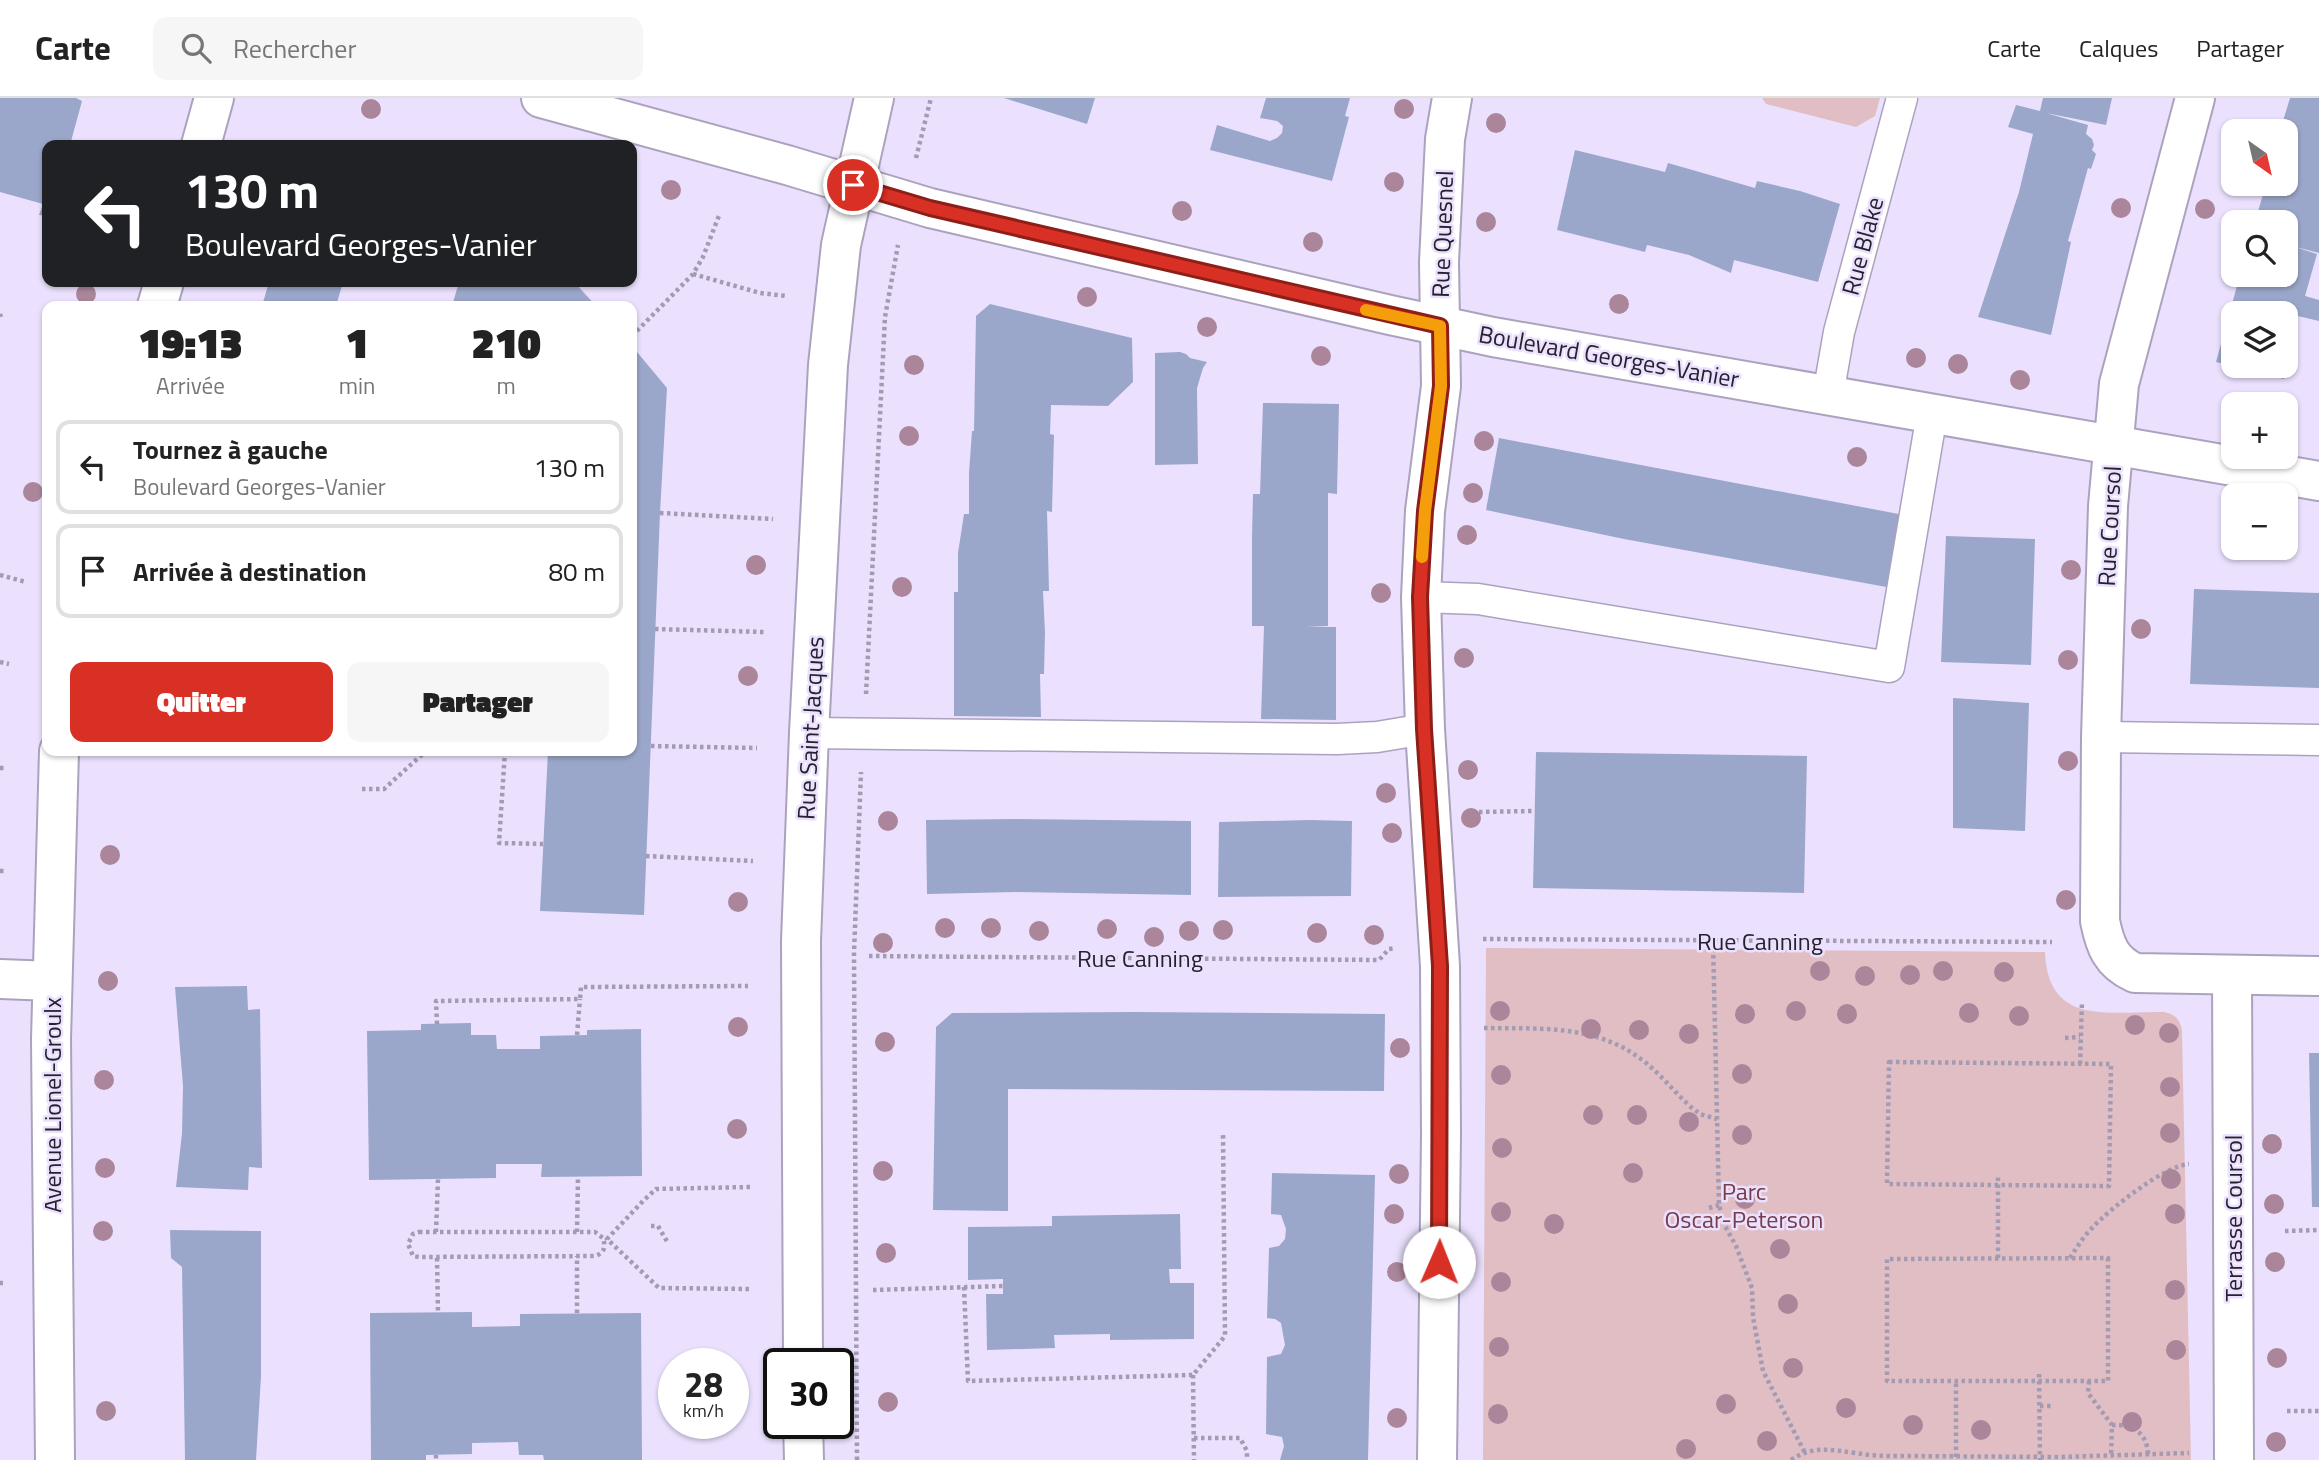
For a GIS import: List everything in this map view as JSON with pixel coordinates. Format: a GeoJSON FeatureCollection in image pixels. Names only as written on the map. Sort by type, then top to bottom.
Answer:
{"type":"FeatureCollection","features":[{"type":"Feature","properties":{"kind":"street"},"geometry":{"type":"LineString","coordinates":[[202,140],[214,98]]}},
{"type":"Feature","properties":{"kind":"street","name":"Boulevard Georges-Vanier"},"geometry":{"type":"LineString","coordinates":[[541,98],[796,167],[930,208],[1440,326],[2319,481]]}},
{"type":"Feature","properties":{"kind":"street","name":"Rue Saint-Jacques"},"geometry":{"type":"LineString","coordinates":[[803,1348],[801,941],[809,733],[834,302],[841,245],[874,98]]}},
{"type":"Feature","properties":{"kind":"street","name":"Rue Quesnel"},"geometry":{"type":"LineString","coordinates":[[1437,1460],[1440,966],[1424,729],[1420,597],[1425,511],[1441,386],[1439,262],[1445,139],[1452,98]]}},
{"type":"Feature","properties":{"kind":"street","name":"Rue Coursol"},"geometry":{"type":"LineString","coordinates":[[2195,98],[2120,373],[2108,506],[2100,921],[2106,947],[2115,960],[2135,973],[2232,975]]}},
{"type":"Feature","properties":{"kind":"street","name":"Avenue Lionel-Groulx"},"geometry":{"type":"LineString","coordinates":[[55,1460],[52,981],[59,756]]}},
{"type":"Feature","properties":{"kind":"street"},"geometry":{"type":"LineString","coordinates":[[2232,975],[2319,976]]}},
{"type":"Feature","properties":{"kind":"street","name":"Terrasse Coursol"},"geometry":{"type":"LineString","coordinates":[[2232,975],[2234,1460]]}},
{"type":"Feature","properties":{"kind":"street"},"geometry":{"type":"LineString","coordinates":[[0,979],[52,981]]}},
{"type":"Feature","properties":{"kind":"street"},"geometry":{"type":"LineString","coordinates":[[803,1439],[804,1460]]}},
{"type":"Feature","properties":{"kind":"lane","name":"Rue Blake"},"geometry":{"type":"LineString","coordinates":[[1828,395],[1839,332],[1902,98]]}},
{"type":"Feature","properties":{"kind":"lane"},"geometry":{"type":"LineString","coordinates":[[1420,597],[1478,599],[1889,667],[1932,414]]}},
{"type":"Feature","properties":{"kind":"lane"},"geometry":{"type":"LineString","coordinates":[[809,733],[1337,738],[1377,737],[1424,729]]}},
{"type":"Feature","properties":{"kind":"lane"},"geometry":{"type":"LineString","coordinates":[[2102,737],[2319,740]]}},
{"type":"Feature","properties":{"kind":"path"},"geometry":{"type":"LineString","coordinates":[[919,145],[932,98]]}},
{"type":"Feature","properties":{"kind":"path"},"geometry":{"type":"LineString","coordinates":[[637,331],[692,274],[703,257],[720,214]]}},
{"type":"Feature","properties":{"kind":"path"},"geometry":{"type":"LineString","coordinates":[[866,694],[885,317],[895,260]]}},
{"type":"Feature","properties":{"kind":"path"},"geometry":{"type":"LineString","coordinates":[[692,274],[760,293],[786,296]]}},
{"type":"Feature","properties":{"kind":"path"},"geometry":{"type":"LineString","coordinates":[[660,513],[772,519]]}},
{"type":"Feature","properties":{"kind":"path"},"geometry":{"type":"LineString","coordinates":[[0,575],[26,582]]}},
{"type":"Feature","properties":{"kind":"path"},"geometry":{"type":"LineString","coordinates":[[655,629],[764,632]]}},
{"type":"Feature","properties":{"kind":"path"},"geometry":{"type":"LineString","coordinates":[[0,662],[9,664]]}},
{"type":"Feature","properties":{"kind":"path"},"geometry":{"type":"LineString","coordinates":[[650,746],[757,748]]}},
{"type":"Feature","properties":{"kind":"path"},"geometry":{"type":"LineString","coordinates":[[362,789],[384,789],[420,756]]}},
{"type":"Feature","properties":{"kind":"path"},"geometry":{"type":"LineString","coordinates":[[505,756],[499,843],[543,844]]}},
{"type":"Feature","properties":{"kind":"path"},"geometry":{"type":"LineString","coordinates":[[857,1460],[854,953],[861,767]]}},
{"type":"Feature","properties":{"kind":"path"},"geometry":{"type":"LineString","coordinates":[[1479,812],[1534,811]]}},
{"type":"Feature","properties":{"kind":"path"},"geometry":{"type":"LineString","coordinates":[[646,856],[753,860]]}},
{"type":"Feature","properties":{"kind":"path","name":"Rue Canning"},"geometry":{"type":"LineString","coordinates":[[1479,939],[2052,942]]}},
{"type":"Feature","properties":{"kind":"path"},"geometry":{"type":"LineString","coordinates":[[1713,940],[1719,1205],[1725,1226],[1752,1288],[1753,1317],[1763,1371],[1805,1453]]}},
{"type":"Feature","properties":{"kind":"path","name":"Rue Canning"},"geometry":{"type":"LineString","coordinates":[[869,956],[1379,960],[1389,949],[1407,948]]}},
{"type":"Feature","properties":{"kind":"path"},"geometry":{"type":"LineString","coordinates":[[577,1035],[581,987],[748,986]]}},
{"type":"Feature","properties":{"kind":"path"},"geometry":{"type":"LineString","coordinates":[[437,1024],[436,1001],[580,999]]}},
{"type":"Feature","properties":{"kind":"path"},"geometry":{"type":"LineString","coordinates":[[2080,1064],[2082,1002]]}},
{"type":"Feature","properties":{"kind":"path"},"geometry":{"type":"LineString","coordinates":[[1479,1028],[1555,1028],[1597,1037],[1640,1058],[1692,1108],[1700,1114],[1717,1119]]}},
{"type":"Feature","properties":{"kind":"path"},"geometry":{"type":"LineString","coordinates":[[2065,1038],[2080,1037]]}},
{"type":"Feature","properties":{"kind":"path"},"geometry":{"type":"LineString","coordinates":[[1889,1062],[2110,1064],[2109,1186],[1998,1185],[1887,1184],[1889,1062]]}},
{"type":"Feature","properties":{"kind":"path"},"geometry":{"type":"LineString","coordinates":[[1194,1460],[1193,1375],[1225,1336],[1223,1132]]}},
{"type":"Feature","properties":{"kind":"path"},"geometry":{"type":"LineString","coordinates":[[2069,1259],[2094,1225],[2125,1199],[2174,1168],[2191,1164]]}},
{"type":"Feature","properties":{"kind":"path"},"geometry":{"type":"LineString","coordinates":[[577,1232],[578,1177]]}},
{"type":"Feature","properties":{"kind":"path"},"geometry":{"type":"LineString","coordinates":[[1998,1177],[1998,1258]]}},
{"type":"Feature","properties":{"kind":"path"},"geometry":{"type":"LineString","coordinates":[[436,1232],[438,1179]]}},
{"type":"Feature","properties":{"kind":"path"},"geometry":{"type":"LineString","coordinates":[[750,1186],[656,1189],[606,1240],[604,1250],[600,1254],[437,1258],[413,1256],[408,1244],[413,1234],[436,1232],[595,1232],[606,1240],[659,1287],[752,1289]]}},
{"type":"Feature","properties":{"kind":"path"},"geometry":{"type":"LineString","coordinates":[[1709,1209],[1719,1205]]}},
{"type":"Feature","properties":{"kind":"path"},"geometry":{"type":"LineString","coordinates":[[651,1226],[658,1226],[668,1243]]}},
{"type":"Feature","properties":{"kind":"path"},"geometry":{"type":"LineString","coordinates":[[2285,1231],[2319,1230]]}},
{"type":"Feature","properties":{"kind":"path"},"geometry":{"type":"LineString","coordinates":[[577,1256],[577,1313]]}},
{"type":"Feature","properties":{"kind":"path"},"geometry":{"type":"LineString","coordinates":[[437,1258],[438,1313]]}},
{"type":"Feature","properties":{"kind":"path"},"geometry":{"type":"LineString","coordinates":[[2108,1258],[2108,1381],[1886,1381],[1887,1259],[2069,1259],[2108,1258]]}},
{"type":"Feature","properties":{"kind":"path"},"geometry":{"type":"LineString","coordinates":[[873,1290],[1003,1286]]}},
{"type":"Feature","properties":{"kind":"path"},"geometry":{"type":"LineString","coordinates":[[964,1287],[968,1381],[1193,1375]]}},
{"type":"Feature","properties":{"kind":"path"},"geometry":{"type":"LineString","coordinates":[[2039,1374],[2040,1458]]}},
{"type":"Feature","properties":{"kind":"path"},"geometry":{"type":"LineString","coordinates":[[1956,1381],[1956,1457]]}},
{"type":"Feature","properties":{"kind":"path"},"geometry":{"type":"LineString","coordinates":[[2089,1381],[2088,1393],[2112,1425],[2111,1455]]}},
{"type":"Feature","properties":{"kind":"path"},"geometry":{"type":"LineString","coordinates":[[2040,1406],[2052,1406]]}},
{"type":"Feature","properties":{"kind":"path"},"geometry":{"type":"LineString","coordinates":[[2287,1411],[2319,1411]]}},
{"type":"Feature","properties":{"kind":"path"},"geometry":{"type":"LineString","coordinates":[[2112,1425],[2138,1432],[2147,1442],[2148,1454]]}},
{"type":"Feature","properties":{"kind":"path"},"geometry":{"type":"LineString","coordinates":[[1194,1438],[1240,1438],[1247,1451],[1247,1460]]}},
{"type":"Feature","properties":{"kind":"path"},"geometry":{"type":"LineString","coordinates":[[1790,1460],[1824,1448],[1903,1458],[2060,1458],[2195,1453]]}},
{"type":"Feature","properties":{"kind":"path"},"geometry":{"type":"LineString","coordinates":[[2172,1453],[2172,1460]]}},
{"type":"Feature","properties":{"kind":"green space"},"geometry":{"type":"Polygon","coordinates":[[[1762,98],[1880,98],[1875,116],[1856,127],[1766,104],[1762,98]]]}},
{"type":"Feature","properties":{"kind":"green space","name":"Parc Oscar-Peterson"},"geometry":{"type":"Polygon","coordinates":[[[1486,948],[2045,952],[2049,976],[2057,993],[2069,1004],[2085,1010],[2164,1012],[2175,1016],[2182,1032],[2191,1460],[1483,1460],[1486,948]]]}},
{"type":"Feature","properties":{"kind":"building"},"geometry":{"type":"Polygon","coordinates":[[[0,98],[76,98],[82,101],[71,140],[42,140],[42,204],[0,192],[0,98]]]}},
{"type":"Feature","properties":{"kind":"building"},"geometry":{"type":"Polygon","coordinates":[[[1004,98],[1095,98],[1087,124],[1004,98]]]}},
{"type":"Feature","properties":{"kind":"building"},"geometry":{"type":"Polygon","coordinates":[[[1266,98],[1350,98],[1345,116],[1349,117],[1332,181],[1210,150],[1217,125],[1270,141],[1277,138],[1282,133],[1283,126],[1277,121],[1260,118],[1266,98]]]}},
{"type":"Feature","properties":{"kind":"building"},"geometry":{"type":"Polygon","coordinates":[[[2043,98],[2112,98],[2106,125],[2046,113],[2088,125],[2086,134],[2092,139],[2092,150],[2096,154],[2091,169],[2088,168],[2068,241],[2071,242],[2051,335],[1978,317],[2019,192],[2033,134],[2008,127],[2016,105],[2040,111],[2043,98]]]}},
{"type":"Feature","properties":{"kind":"building"},"geometry":{"type":"Polygon","coordinates":[[[2290,98],[2319,98],[2319,253],[2298,248],[2298,210],[2258,210],[2263,196],[2298,196],[2298,119],[2284,119],[2290,98]]]}},
{"type":"Feature","properties":{"kind":"building"},"geometry":{"type":"Polygon","coordinates":[[[1575,150],[1665,172],[1668,163],[1755,188],[1757,181],[1840,204],[1818,282],[1734,260],[1731,273],[1689,255],[1647,245],[1645,252],[1557,230],[1575,150]]]}},
{"type":"Feature","properties":{"kind":"building"},"geometry":{"type":"Polygon","coordinates":[[[2298,248],[2317,254],[2305,296],[2319,300],[2319,321],[2298,316],[2298,301],[2233,301],[2237,287],[2298,287],[2298,248]]]}},
{"type":"Feature","properties":{"kind":"building"},"geometry":{"type":"Polygon","coordinates":[[[268,287],[342,287],[337,301],[263,301],[268,287]]]}},
{"type":"Feature","properties":{"kind":"building"},"geometry":{"type":"Polygon","coordinates":[[[458,287],[579,287],[591,301],[453,301],[458,287]]]}},
{"type":"Feature","properties":{"kind":"building"},"geometry":{"type":"Polygon","coordinates":[[[990,304],[1132,338],[1133,382],[1108,406],[1051,405],[1050,434],[1054,435],[1052,512],[1047,511],[1049,591],[1043,591],[1045,633],[1044,674],[1040,674],[1041,717],[954,716],[954,592],[958,592],[958,553],[964,514],[969,514],[976,316],[990,304]]]}},
{"type":"Feature","properties":{"kind":"building"},"geometry":{"type":"Polygon","coordinates":[[[2221,344],[2221,363],[2216,362],[2221,344]]]}},
{"type":"Feature","properties":{"kind":"building"},"geometry":{"type":"Polygon","coordinates":[[[637,352],[667,388],[644,915],[540,911],[548,756],[637,756],[637,352]]]}},
{"type":"Feature","properties":{"kind":"building"},"geometry":{"type":"Polygon","coordinates":[[[1180,352],[1190,358],[1207,362],[1197,388],[1198,464],[1155,465],[1155,353],[1180,352]]]}},
{"type":"Feature","properties":{"kind":"building"},"geometry":{"type":"Polygon","coordinates":[[[1263,403],[1339,404],[1337,494],[1328,493],[1328,626],[1306,627],[1336,627],[1336,720],[1261,719],[1264,626],[1252,626],[1252,537],[1253,494],[1260,494],[1263,403]]]}},
{"type":"Feature","properties":{"kind":"building"},"geometry":{"type":"Polygon","coordinates":[[[1499,438],[1904,515],[1892,588],[1624,539],[1486,510],[1499,438]]]}},
{"type":"Feature","properties":{"kind":"building"},"geometry":{"type":"Polygon","coordinates":[[[1946,536],[2035,539],[2031,665],[1941,662],[1946,536]]]}},
{"type":"Feature","properties":{"kind":"building"},"geometry":{"type":"Polygon","coordinates":[[[2194,589],[2319,593],[2319,688],[2190,684],[2194,589]]]}},
{"type":"Feature","properties":{"kind":"building"},"geometry":{"type":"Polygon","coordinates":[[[1953,698],[2029,703],[2025,831],[1953,828],[1953,698]]]}},
{"type":"Feature","properties":{"kind":"building"},"geometry":{"type":"Polygon","coordinates":[[[1536,752],[1807,756],[1804,893],[1533,888],[1536,752]]]}},
{"type":"Feature","properties":{"kind":"building"},"geometry":{"type":"Polygon","coordinates":[[[926,820],[1191,821],[1191,895],[1016,892],[927,894],[926,820]]]}},
{"type":"Feature","properties":{"kind":"building"},"geometry":{"type":"Polygon","coordinates":[[[1352,821],[1351,896],[1218,897],[1219,822],[1352,821]]]}},
{"type":"Feature","properties":{"kind":"building"},"geometry":{"type":"Polygon","coordinates":[[[247,986],[248,1010],[260,1009],[262,1168],[249,1167],[248,1190],[176,1187],[182,1133],[183,1086],[175,987],[247,986]]]}},
{"type":"Feature","properties":{"kind":"building"},"geometry":{"type":"Polygon","coordinates":[[[952,1013],[1385,1014],[1384,1091],[1008,1089],[1008,1211],[933,1210],[936,1027],[952,1013]]]}},
{"type":"Feature","properties":{"kind":"building"},"geometry":{"type":"Polygon","coordinates":[[[471,1023],[471,1035],[496,1035],[497,1049],[540,1049],[540,1036],[587,1035],[587,1030],[641,1029],[642,1176],[541,1177],[542,1164],[496,1164],[496,1178],[369,1180],[367,1031],[421,1030],[421,1024],[471,1023]]]}},
{"type":"Feature","properties":{"kind":"building"},"geometry":{"type":"Polygon","coordinates":[[[2309,1053],[2319,1053],[2319,1207],[2312,1207],[2309,1053]]]}},
{"type":"Feature","properties":{"kind":"building"},"geometry":{"type":"Polygon","coordinates":[[[1272,1173],[1375,1175],[1368,1460],[1280,1460],[1284,1446],[1282,1437],[1266,1434],[1267,1357],[1281,1354],[1285,1345],[1281,1323],[1267,1318],[1269,1248],[1279,1246],[1285,1239],[1286,1229],[1281,1215],[1271,1214],[1272,1173]]]}},
{"type":"Feature","properties":{"kind":"building"},"geometry":{"type":"Polygon","coordinates":[[[1180,1214],[1181,1269],[1169,1269],[1170,1283],[1194,1283],[1194,1339],[1110,1340],[1110,1334],[1054,1335],[1055,1348],[987,1350],[986,1294],[1003,1294],[1003,1279],[968,1280],[968,1227],[1052,1226],[1052,1216],[1180,1214]]]}},
{"type":"Feature","properties":{"kind":"building"},"geometry":{"type":"Polygon","coordinates":[[[170,1230],[261,1231],[261,1376],[256,1460],[185,1460],[182,1267],[171,1258],[170,1230]]]}},
{"type":"Feature","properties":{"kind":"building"},"geometry":{"type":"Polygon","coordinates":[[[472,1312],[472,1327],[520,1326],[520,1314],[641,1313],[642,1460],[544,1460],[543,1455],[519,1455],[518,1442],[472,1443],[472,1454],[426,1455],[426,1460],[371,1460],[370,1313],[472,1312]]]}},
{"type":"Feature","properties":{"kind":"slow traffic"},"geometry":{"type":"LineString","coordinates":[[1366,310],[1440,326],[1441,386],[1422,557]]}},
{"type":"Feature","properties":{"kind":"route"},"geometry":{"type":"LineString","coordinates":[[853,185],[930,208],[1440,326],[1441,386],[1425,511],[1420,597],[1424,729],[1440,966],[1439,1262]]}}]}
